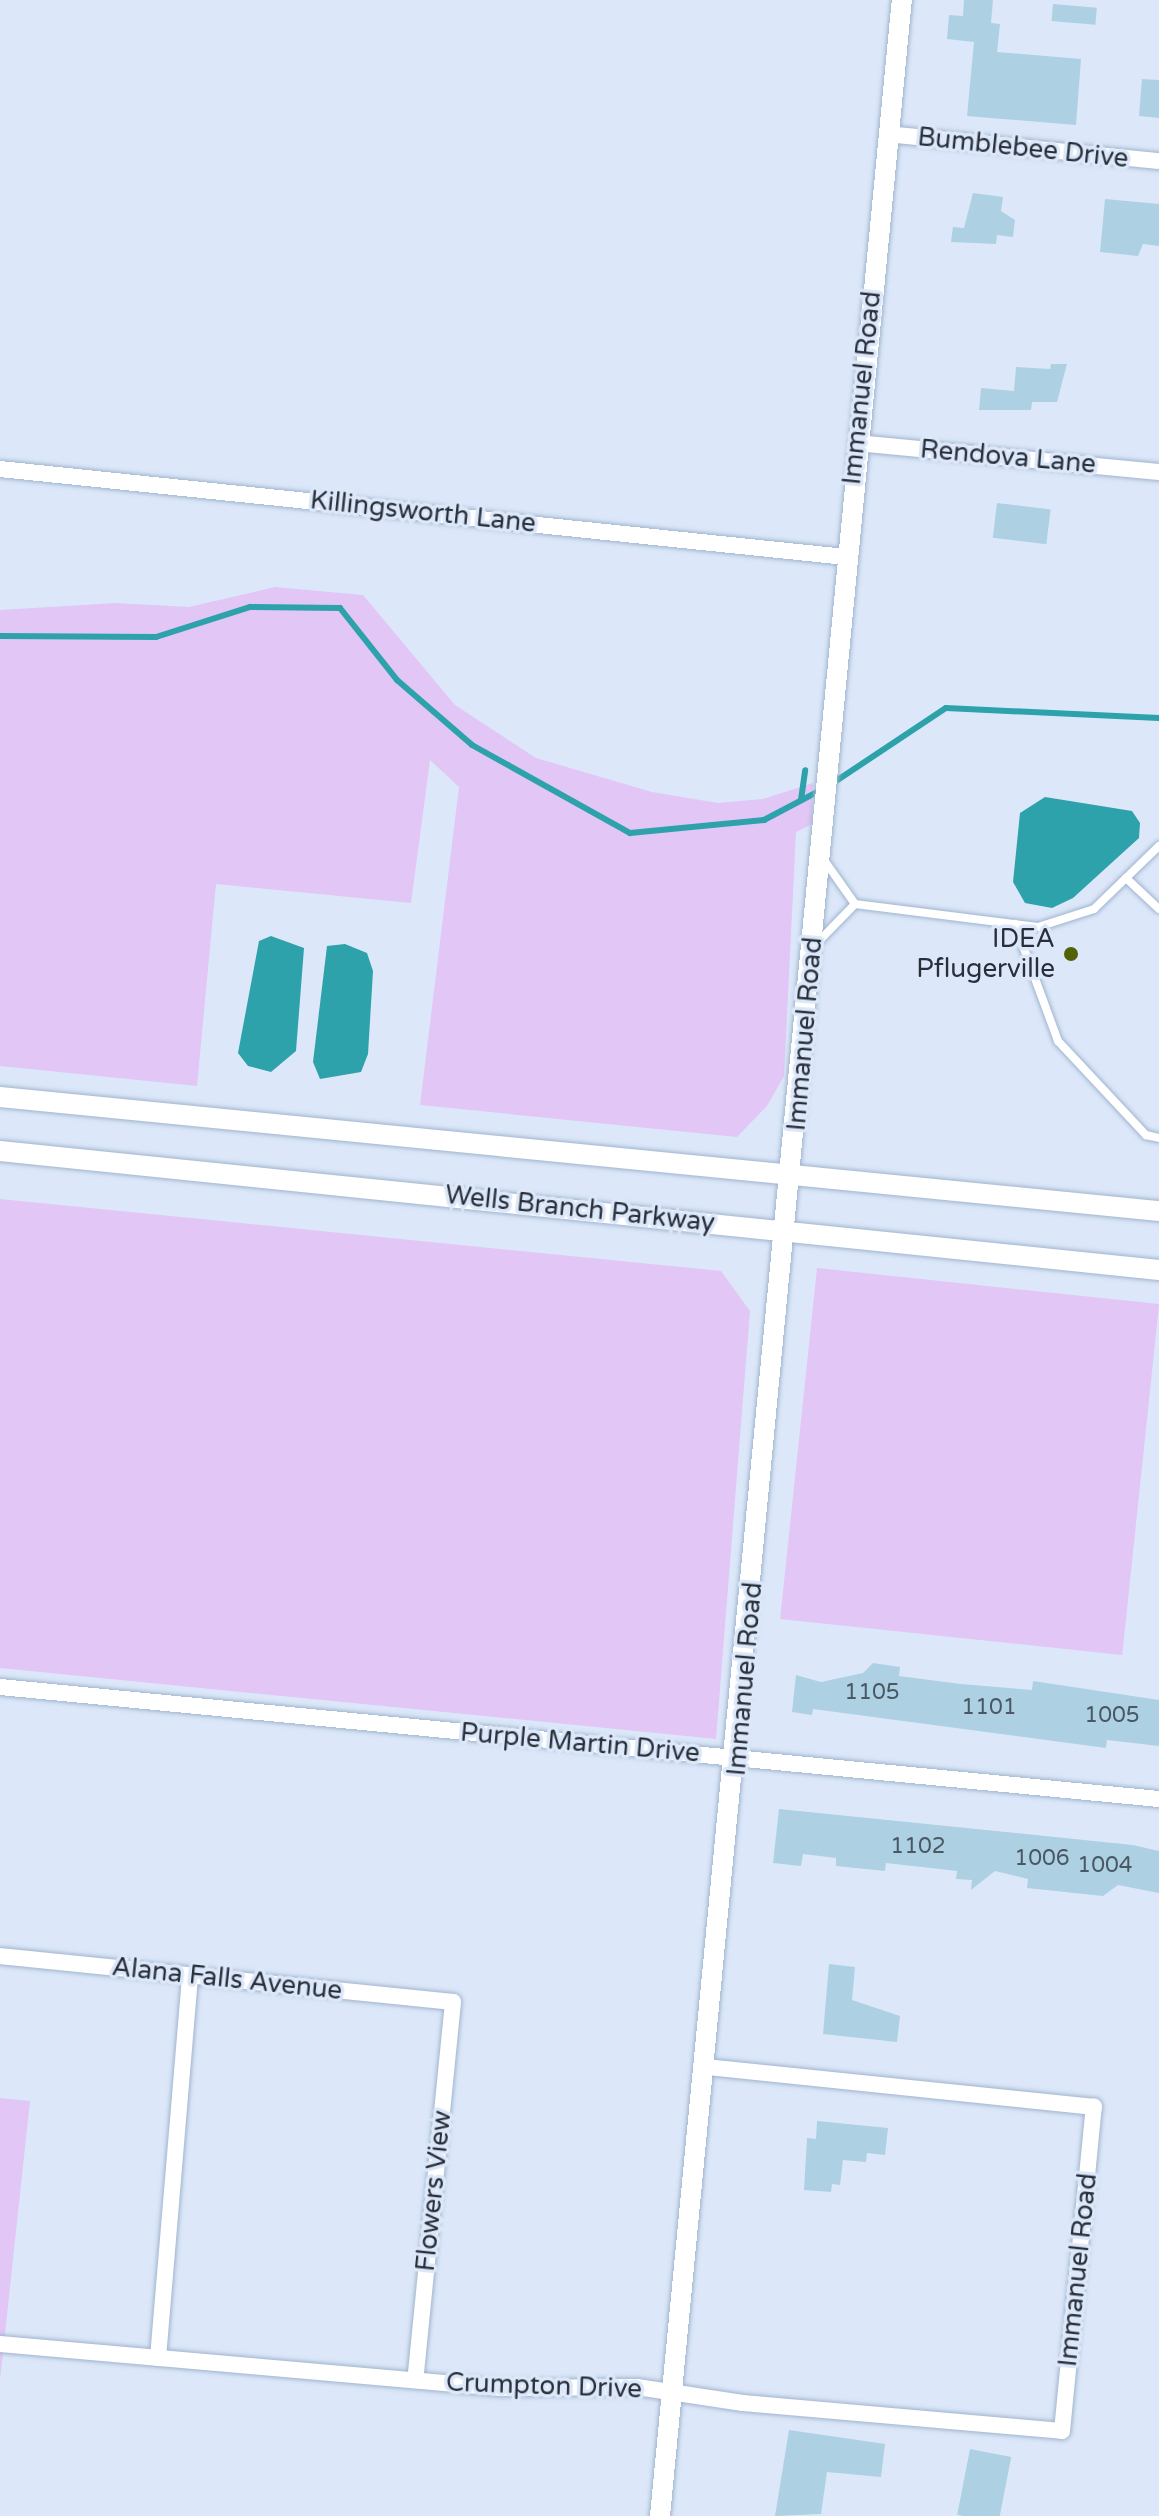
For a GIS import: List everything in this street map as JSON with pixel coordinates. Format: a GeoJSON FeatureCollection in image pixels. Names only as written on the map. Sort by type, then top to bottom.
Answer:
{"type":"FeatureCollection","features":[{"type":"Feature","properties":{"kind":"street","name":"Immanuel Road"},"geometry":{"type":"LineString","coordinates":[[660,2516],[738,1758],[826,813],[846,557],[902,0]]}},
{"type":"Feature","properties":{"kind":"street","name":"Bumblebee Drive"},"geometry":{"type":"LineString","coordinates":[[887,134],[1159,161]]}},
{"type":"Feature","properties":{"kind":"street","name":"Rendova Lane"},"geometry":{"type":"LineString","coordinates":[[857,443],[1159,472]]}},
{"type":"Feature","properties":{"kind":"street","name":"Killingsworth Lane"},"geometry":{"type":"LineString","coordinates":[[0,469],[846,557]]}},
{"type":"Feature","properties":{"kind":"street"},"geometry":{"type":"LineString","coordinates":[[0,1097],[1159,1211]]}},
{"type":"Feature","properties":{"kind":"street","name":"Wells Branch Parkway"},"geometry":{"type":"LineString","coordinates":[[0,1151],[1159,1270]]}},
{"type":"Feature","properties":{"kind":"street","name":"Purple Martin Drive"},"geometry":{"type":"LineString","coordinates":[[0,1687],[1159,1799]]}},
{"type":"Feature","properties":{"kind":"street","name":"Alana Falls Avenue"},"geometry":{"type":"LineString","coordinates":[[0,1956],[453,2002]]}},
{"type":"Feature","properties":{"kind":"street"},"geometry":{"type":"LineString","coordinates":[[158,2358],[190,1975]]}},
{"type":"Feature","properties":{"kind":"street","name":"Flowers View"},"geometry":{"type":"LineString","coordinates":[[415,2380],[453,2002]]}},
{"type":"Feature","properties":{"kind":"street","name":"Immanuel Road"},"geometry":{"type":"LineString","coordinates":[[673,2392],[1062,2431],[1064,2416],[1094,2107],[706,2067]]}},
{"type":"Feature","properties":{"kind":"street","name":"Crumpton Drive"},"geometry":{"type":"LineString","coordinates":[[0,2344],[415,2380],[673,2392]]}},
{"type":"Feature","properties":{"kind":"lane"},"geometry":{"type":"LineString","coordinates":[[822,857],[855,904],[1038,927],[1094,909],[1159,846]]}},
{"type":"Feature","properties":{"kind":"lane"},"geometry":{"type":"LineString","coordinates":[[1126,878],[1159,909]]}},
{"type":"Feature","properties":{"kind":"lane"},"geometry":{"type":"LineString","coordinates":[[813,947],[855,904]]}},
{"type":"Feature","properties":{"kind":"lane"},"geometry":{"type":"LineString","coordinates":[[1015,924],[1058,1041],[1146,1135],[1159,1138]]}},
{"type":"Feature","properties":{"kind":"shaded area"},"geometry":{"type":"Polygon","coordinates":[[[275,587],[363,595],[455,705],[536,758],[652,792],[718,803],[763,799],[813,783],[812,824],[796,832],[784,1076],[767,1106],[737,1137],[420,1105],[459,787],[430,760],[411,903],[216,884],[197,1086],[0,1066],[0,610],[116,603],[189,607],[275,587]]]}},
{"type":"Feature","properties":{"kind":"shaded area"},"geometry":{"type":"Polygon","coordinates":[[[0,1199],[721,1271],[750,1311],[716,1739],[0,1668],[0,1199]]]}},
{"type":"Feature","properties":{"kind":"shaded area"},"geometry":{"type":"Polygon","coordinates":[[[817,1268],[1159,1304],[1122,1655],[780,1619],[817,1268]]]}},
{"type":"Feature","properties":{"kind":"shaded area"},"geometry":{"type":"Polygon","coordinates":[[[0,2098],[30,2101],[0,2380],[0,2098]]]}},
{"type":"Feature","properties":{"kind":"water"},"geometry":{"type":"Polygon","coordinates":[[[1045,797],[1132,811],[1140,823],[1139,838],[1073,898],[1052,908],[1025,903],[1013,882],[1020,813],[1045,797]]]}},
{"type":"Feature","properties":{"kind":"water"},"geometry":{"type":"Polygon","coordinates":[[[271,936],[304,948],[296,1051],[271,1072],[248,1066],[238,1053],[259,941],[271,936]]]}},
{"type":"Feature","properties":{"kind":"water"},"geometry":{"type":"Polygon","coordinates":[[[345,944],[367,953],[373,971],[368,1054],[361,1072],[320,1079],[313,1062],[327,946],[345,944]]]}},
{"type":"Feature","properties":{"kind":"building"},"geometry":{"type":"Polygon","coordinates":[[[964,0],[993,0],[991,23],[1000,24],[997,52],[1081,59],[1076,125],[967,116],[974,42],[947,39],[949,15],[963,16],[964,0]]]}},
{"type":"Feature","properties":{"kind":"building"},"geometry":{"type":"Polygon","coordinates":[[[1053,4],[1097,8],[1095,25],[1052,21],[1053,4]]]}},
{"type":"Feature","properties":{"kind":"building"},"geometry":{"type":"Polygon","coordinates":[[[1142,79],[1159,80],[1159,118],[1139,116],[1142,79]]]}},
{"type":"Feature","properties":{"kind":"building"},"geometry":{"type":"Polygon","coordinates":[[[973,193],[1003,197],[1001,211],[1015,220],[1013,237],[997,235],[996,244],[951,242],[953,227],[964,228],[973,193]]]}},
{"type":"Feature","properties":{"kind":"building"},"geometry":{"type":"Polygon","coordinates":[[[1105,199],[1159,204],[1159,246],[1143,244],[1138,256],[1100,252],[1105,199]]]}},
{"type":"Feature","properties":{"kind":"building"},"geometry":{"type":"Polygon","coordinates":[[[1051,364],[1067,364],[1057,402],[1032,402],[1031,410],[979,410],[981,388],[1014,391],[1016,367],[1050,369],[1051,364]]]}},
{"type":"Feature","properties":{"kind":"building"},"geometry":{"type":"Polygon","coordinates":[[[997,503],[1051,510],[1046,544],[993,538],[997,503]]]}},
{"type":"Feature","properties":{"kind":"building"},"geometry":{"type":"Polygon","coordinates":[[[873,1663],[900,1667],[899,1676],[1032,1690],[1033,1681],[1159,1700],[1159,1746],[1107,1740],[1106,1748],[813,1709],[812,1715],[792,1712],[796,1675],[821,1682],[863,1673],[873,1663]]]}},
{"type":"Feature","properties":{"kind":"building"},"geometry":{"type":"Polygon","coordinates":[[[779,1809],[1133,1845],[1159,1851],[1159,1893],[1118,1885],[1103,1896],[1027,1888],[1028,1879],[995,1871],[971,1890],[972,1880],[956,1879],[957,1871],[886,1863],[885,1871],[836,1866],[836,1858],[803,1854],[801,1866],[773,1863],[779,1809]]]}},
{"type":"Feature","properties":{"kind":"building"},"geometry":{"type":"Polygon","coordinates":[[[829,1964],[855,1967],[852,2000],[900,2016],[897,2042],[823,2034],[829,1964]]]}},
{"type":"Feature","properties":{"kind":"building"},"geometry":{"type":"Polygon","coordinates":[[[817,2121],[888,2128],[885,2155],[867,2153],[866,2162],[843,2160],[840,2185],[832,2184],[831,2192],[804,2190],[807,2138],[816,2139],[817,2121]]]}},
{"type":"Feature","properties":{"kind":"building"},"geometry":{"type":"Polygon","coordinates":[[[789,2430],[885,2444],[881,2477],[827,2472],[821,2514],[775,2516],[789,2430]]]}},
{"type":"Feature","properties":{"kind":"building"},"geometry":{"type":"Polygon","coordinates":[[[970,2449],[1011,2457],[1000,2516],[957,2515],[970,2449]]]}},
{"type":"Feature","properties":{"kind":"waterway"},"geometry":{"type":"LineString","coordinates":[[0,636],[156,637],[250,607],[340,608],[397,680],[472,745],[630,833],[764,820],[821,790]]}},
{"type":"Feature","properties":{"kind":"waterway"},"geometry":{"type":"LineString","coordinates":[[830,785],[946,708],[1159,718]]}},
{"type":"Feature","properties":{"kind":"waterway"},"geometry":{"type":"LineString","coordinates":[[801,800],[805,770]]}},
{"type":"Feature","properties":{"kind":"place","name":"IDEA Pflugerville"},"geometry":{"type":"Point","coordinates":[1071,954]}}]}
